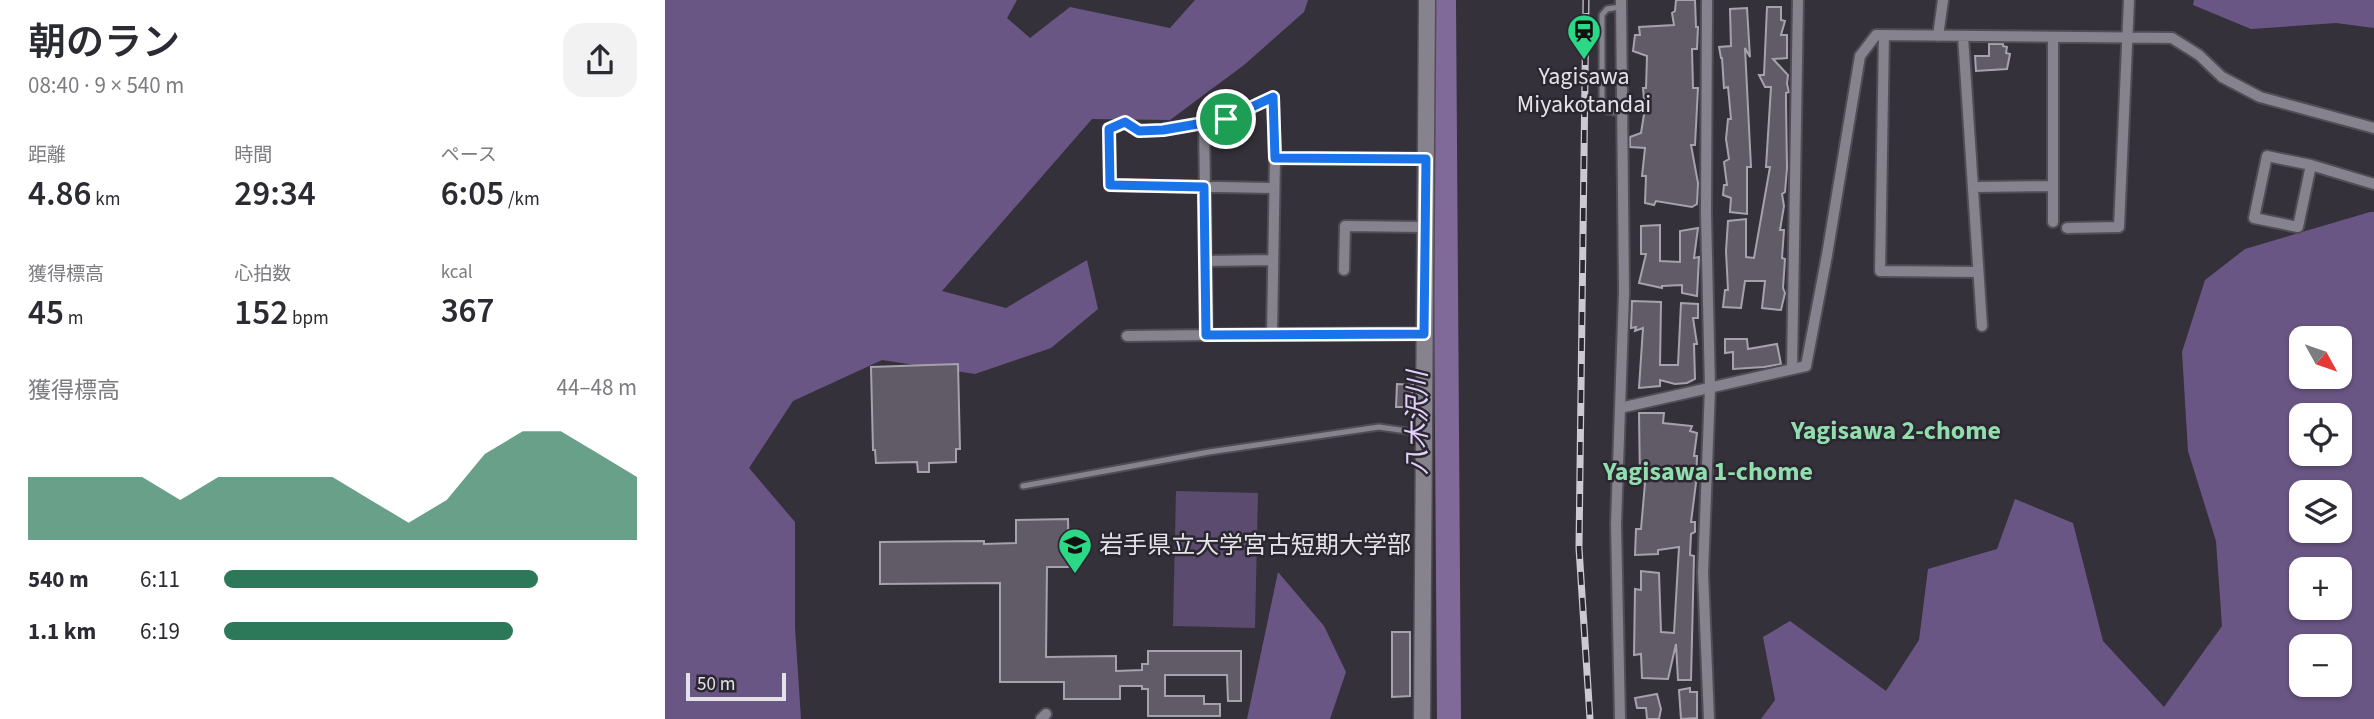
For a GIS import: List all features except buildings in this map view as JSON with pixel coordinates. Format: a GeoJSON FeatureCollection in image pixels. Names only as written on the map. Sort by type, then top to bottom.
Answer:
{"type":"FeatureCollection","features":[{"type":"Feature","properties":{"kind":"street"},"geometry":{"type":"LineString","coordinates":[[1422,719],[1427,0]]}},
{"type":"Feature","properties":{"kind":"street"},"geometry":{"type":"LineString","coordinates":[[1707,0],[1706,214],[1710,388],[1703,573],[1709,719]]}},
{"type":"Feature","properties":{"kind":"street"},"geometry":{"type":"LineString","coordinates":[[1792,369],[1798,0]]}},
{"type":"Feature","properties":{"kind":"street"},"geometry":{"type":"LineString","coordinates":[[1938,36],[1943,0]]}},
{"type":"Feature","properties":{"kind":"street"},"geometry":{"type":"LineString","coordinates":[[2067,228],[2119,228],[2129,0]]}},
{"type":"Feature","properties":{"kind":"street"},"geometry":{"type":"LineString","coordinates":[[1620,719],[1616,524],[1624,292],[1621,4]]}},
{"type":"Feature","properties":{"kind":"street"},"geometry":{"type":"LineString","coordinates":[[1620,408],[1806,366],[1860,55],[1876,35],[2172,38],[2199,55],[2222,76],[2260,97],[2374,128]]}},
{"type":"Feature","properties":{"kind":"street"},"geometry":{"type":"LineString","coordinates":[[1884,35],[1880,271],[1978,272]]}},
{"type":"Feature","properties":{"kind":"street"},"geometry":{"type":"LineString","coordinates":[[1963,36],[1982,326]]}},
{"type":"Feature","properties":{"kind":"street"},"geometry":{"type":"LineString","coordinates":[[2053,37],[2053,222]]}},
{"type":"Feature","properties":{"kind":"street"},"geometry":{"type":"LineString","coordinates":[[1272,334],[1275,158],[1273,97],[1226,119],[1163,130],[1139,131],[1125,122],[1109,129],[1110,185],[1274,188]]}},
{"type":"Feature","properties":{"kind":"street"},"geometry":{"type":"LineString","coordinates":[[1204,122],[1206,335]]}},
{"type":"Feature","properties":{"kind":"street"},"geometry":{"type":"LineString","coordinates":[[2311,165],[2298,228],[2254,218],[2267,156],[2311,165],[2374,184]]}},
{"type":"Feature","properties":{"kind":"street"},"geometry":{"type":"LineString","coordinates":[[1275,158],[1426,159]]}},
{"type":"Feature","properties":{"kind":"street"},"geometry":{"type":"LineString","coordinates":[[1973,187],[2051,186]]}},
{"type":"Feature","properties":{"kind":"street"},"geometry":{"type":"LineString","coordinates":[[1344,270],[1345,226],[1425,228]]}},
{"type":"Feature","properties":{"kind":"street"},"geometry":{"type":"LineString","coordinates":[[1206,261],[1272,260]]}},
{"type":"Feature","properties":{"kind":"street"},"geometry":{"type":"LineString","coordinates":[[1127,336],[1424,334]]}},
{"type":"Feature","properties":{"kind":"lane"},"geometry":{"type":"LineString","coordinates":[[1621,4],[1607,9],[1602,15],[1602,104],[1607,111],[1622,113]]}},
{"type":"Feature","properties":{"kind":"lane"},"geometry":{"type":"LineString","coordinates":[[1023,486],[1209,452],[1379,427],[1424,433]]}},
{"type":"Feature","properties":{"kind":"shaded area"},"geometry":{"type":"Polygon","coordinates":[[[665,0],[1017,0],[1007,18],[1030,38],[1070,7],[1170,28],[1195,0],[1308,0],[1304,12],[1244,65],[1170,120],[1092,119],[942,291],[1006,308],[1087,260],[1098,309],[1051,348],[975,374],[882,360],[793,401],[749,468],[795,522],[795,628],[801,719],[665,719],[665,0]]]}},
{"type":"Feature","properties":{"kind":"shaded area"},"geometry":{"type":"Polygon","coordinates":[[[2194,0],[2374,0],[2374,28],[2336,23],[2251,29],[2193,5],[2194,0]]]}},
{"type":"Feature","properties":{"kind":"shaded area"},"geometry":{"type":"Polygon","coordinates":[[[2374,212],[2374,719],[1761,719],[1775,700],[1763,637],[1790,621],[1886,691],[1919,640],[1928,569],[1997,549],[2015,499],[2073,523],[2103,641],[2164,707],[2222,626],[2216,541],[2188,451],[2182,352],[2205,280],[2245,249],[2374,212]]]}},
{"type":"Feature","properties":{"kind":"shaded area"},"geometry":{"type":"Polygon","coordinates":[[[1176,491],[1258,493],[1255,628],[1173,626],[1176,491]]]}},
{"type":"Feature","properties":{"kind":"shaded area"},"geometry":{"type":"Polygon","coordinates":[[[1278,572],[1324,626],[1346,672],[1330,719],[1247,719],[1278,572]]]}},
{"type":"Feature","properties":{"kind":"waterway","name":"八木沢川"},"geometry":{"type":"LineString","coordinates":[[1444,0],[1449,719]]}},
{"type":"Feature","properties":{"kind":"railway"},"geometry":{"type":"LineString","coordinates":[[1586,0],[1579,548],[1590,719]]}},
{"type":"Feature","properties":{"kind":"place","name":"Yagisawa Miyakotandai"},"geometry":{"type":"Point","coordinates":[1584,61]}},
{"type":"Feature","properties":{"kind":"place","name":"岩手県立大学宮古短期大学部"},"geometry":{"type":"Point","coordinates":[1075,575]}},
{"type":"Feature","properties":{"kind":"district","name":"Yagisawa 2-chome"},"geometry":{"type":"Point","coordinates":[1896,430]}},
{"type":"Feature","properties":{"kind":"district","name":"Yagisawa 1-chome"},"geometry":{"type":"Point","coordinates":[1708,471]}},
{"type":"Feature","properties":{"kind":"route"},"geometry":{"type":"LineString","coordinates":[[1273,97],[1275,158],[1426,159],[1424,334],[1206,335],[1204,187],[1110,185],[1109,129],[1125,122],[1139,131],[1163,130],[1226,119],[1273,97]]}}]}
